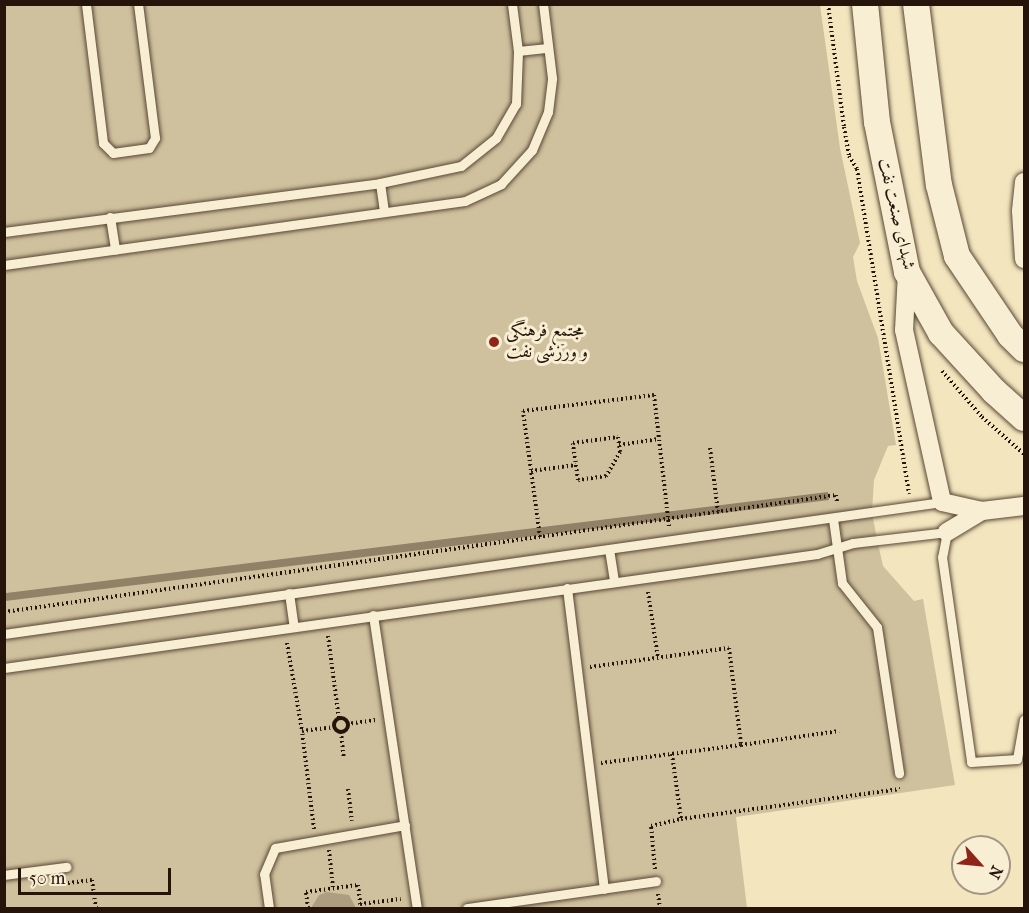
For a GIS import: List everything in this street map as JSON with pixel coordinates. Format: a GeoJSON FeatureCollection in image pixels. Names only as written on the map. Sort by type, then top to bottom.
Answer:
{"type":"FeatureCollection","features":[{"type":"Feature","properties":{"kind":"main road","name":"شهدای صنعت نفت"},"geometry":{"type":"LineString","coordinates":[[865,4],[877,122],[907,272],[941,333],[994,391],[1024,418]]}},
{"type":"Feature","properties":{"kind":"main road"},"geometry":{"type":"LineString","coordinates":[[916,4],[939,185],[957,256],[1010,335],[1024,349]]}},
{"type":"Feature","properties":{"kind":"street"},"geometry":{"type":"LineString","coordinates":[[1024,182],[1021,212],[1024,258]]}},
{"type":"Feature","properties":{"kind":"street"},"geometry":{"type":"LineString","coordinates":[[907,272],[904,330],[942,502],[982,511],[1024,506]]}},
{"type":"Feature","properties":{"kind":"street"},"geometry":{"type":"LineString","coordinates":[[947,532],[982,511]]}},
{"type":"Feature","properties":{"kind":"lane"},"geometry":{"type":"LineString","coordinates":[[86,4],[103,143],[113,153],[149,148],[155,138],[138,4]]}},
{"type":"Feature","properties":{"kind":"lane"},"geometry":{"type":"LineString","coordinates":[[4,232],[380,183],[461,166],[496,138],[516,104],[518,51],[512,4]]}},
{"type":"Feature","properties":{"kind":"lane"},"geometry":{"type":"LineString","coordinates":[[4,265],[465,201],[501,184],[532,150],[548,112],[552,78],[543,4]]}},
{"type":"Feature","properties":{"kind":"lane"},"geometry":{"type":"LineString","coordinates":[[518,51],[548,48]]}},
{"type":"Feature","properties":{"kind":"lane"},"geometry":{"type":"LineString","coordinates":[[380,183],[384,212]]}},
{"type":"Feature","properties":{"kind":"lane"},"geometry":{"type":"LineString","coordinates":[[110,217],[115,250]]}},
{"type":"Feature","properties":{"kind":"lane"},"geometry":{"type":"LineString","coordinates":[[4,634],[289,592],[942,502]]}},
{"type":"Feature","properties":{"kind":"lane"},"geometry":{"type":"LineString","coordinates":[[836,518],[842,584],[877,627],[899,773]]}},
{"type":"Feature","properties":{"kind":"lane"},"geometry":{"type":"LineString","coordinates":[[4,668],[817,554],[837,548],[947,532],[942,557],[971,762],[1017,759],[1024,720]]}},
{"type":"Feature","properties":{"kind":"lane"},"geometry":{"type":"LineString","coordinates":[[609,549],[614,581]]}},
{"type":"Feature","properties":{"kind":"lane"},"geometry":{"type":"LineString","coordinates":[[567,588],[604,889]]}},
{"type":"Feature","properties":{"kind":"lane"},"geometry":{"type":"LineString","coordinates":[[289,592],[294,627]]}},
{"type":"Feature","properties":{"kind":"lane"},"geometry":{"type":"LineString","coordinates":[[373,615],[417,909]]}},
{"type":"Feature","properties":{"kind":"lane"},"geometry":{"type":"LineString","coordinates":[[269,909],[264,874],[269,856],[275,848],[315,839],[405,825]]}},
{"type":"Feature","properties":{"kind":"lane"},"geometry":{"type":"LineString","coordinates":[[4,875],[66,867]]}},
{"type":"Feature","properties":{"kind":"lane"},"geometry":{"type":"LineString","coordinates":[[467,909],[656,881]]}},
{"type":"Feature","properties":{"kind":"path"},"geometry":{"type":"LineString","coordinates":[[828,4],[844,127],[849,156],[857,169],[911,507]]}},
{"type":"Feature","properties":{"kind":"path"},"geometry":{"type":"LineString","coordinates":[[883,334],[904,330]]}},
{"type":"Feature","properties":{"kind":"path"},"geometry":{"type":"LineString","coordinates":[[938,364],[982,417],[1024,454]]}},
{"type":"Feature","properties":{"kind":"path"},"geometry":{"type":"LineString","coordinates":[[540,537],[523,411],[654,394],[671,540]]}},
{"type":"Feature","properties":{"kind":"path"},"geometry":{"type":"LineString","coordinates":[[618,437],[620,452],[606,476],[578,480],[576,465],[573,443],[618,437]]}},
{"type":"Feature","properties":{"kind":"path"},"geometry":{"type":"LineString","coordinates":[[619,444],[659,439]]}},
{"type":"Feature","properties":{"kind":"path"},"geometry":{"type":"LineString","coordinates":[[710,448],[718,512]]}},
{"type":"Feature","properties":{"kind":"path"},"geometry":{"type":"LineString","coordinates":[[531,471],[576,465]]}},
{"type":"Feature","properties":{"kind":"path"},"geometry":{"type":"LineString","coordinates":[[4,612],[836,495],[836,518]]}},
{"type":"Feature","properties":{"kind":"path"},"geometry":{"type":"LineString","coordinates":[[648,592],[658,658]]}},
{"type":"Feature","properties":{"kind":"path"},"geometry":{"type":"LineString","coordinates":[[328,636],[339,719],[334,727]]}},
{"type":"Feature","properties":{"kind":"path"},"geometry":{"type":"LineString","coordinates":[[287,642],[302,731],[315,839]]}},
{"type":"Feature","properties":{"kind":"path"},"geometry":{"type":"LineString","coordinates":[[577,669],[729,648],[741,745]]}},
{"type":"Feature","properties":{"kind":"path"},"geometry":{"type":"LineString","coordinates":[[339,719],[347,724],[389,719]]}},
{"type":"Feature","properties":{"kind":"path"},"geometry":{"type":"LineString","coordinates":[[344,759],[341,732],[347,724]]}},
{"type":"Feature","properties":{"kind":"path"},"geometry":{"type":"LineString","coordinates":[[302,731],[334,727],[341,732]]}},
{"type":"Feature","properties":{"kind":"path"},"geometry":{"type":"LineString","coordinates":[[589,764],[839,731]]}},
{"type":"Feature","properties":{"kind":"path"},"geometry":{"type":"LineString","coordinates":[[672,754],[681,819]]}},
{"type":"Feature","properties":{"kind":"path"},"geometry":{"type":"LineString","coordinates":[[660,909],[651,826],[681,819],[902,788],[899,773]]}},
{"type":"Feature","properties":{"kind":"path"},"geometry":{"type":"LineString","coordinates":[[348,789],[354,833]]}},
{"type":"Feature","properties":{"kind":"path"},"geometry":{"type":"LineString","coordinates":[[327,837],[333,888]]}},
{"type":"Feature","properties":{"kind":"path"},"geometry":{"type":"LineString","coordinates":[[66,867],[66,884],[92,880],[96,909]]}},
{"type":"Feature","properties":{"kind":"path"},"geometry":{"type":"LineString","coordinates":[[308,909],[306,892],[358,885],[361,906],[416,897]]}},
{"type":"Feature","properties":{"kind":"shaded area"},"geometry":{"type":"Polygon","coordinates":[[[5,5],[820,5],[840,148],[860,243],[853,257],[857,281],[878,338],[896,445],[888,446],[874,480],[872,513],[883,566],[914,601],[923,599],[955,785],[736,817],[747,908],[5,908],[5,5]]]}},
{"type":"Feature","properties":{"kind":"shaded area"},"geometry":{"type":"Polygon","coordinates":[[[327,892],[349,895],[356,908],[311,908],[319,895],[327,892]]]}},
{"type":"Feature","properties":{"kind":"building"},"geometry":{"type":"Polygon","coordinates":[[[828,492],[829,500],[4,601],[4,593],[828,492]]]}},
{"type":"Feature","properties":{"kind":"place","name":"مجتمع فرهنگى و ورزشى نفت"},"geometry":{"type":"Point","coordinates":[494,342]}}]}
